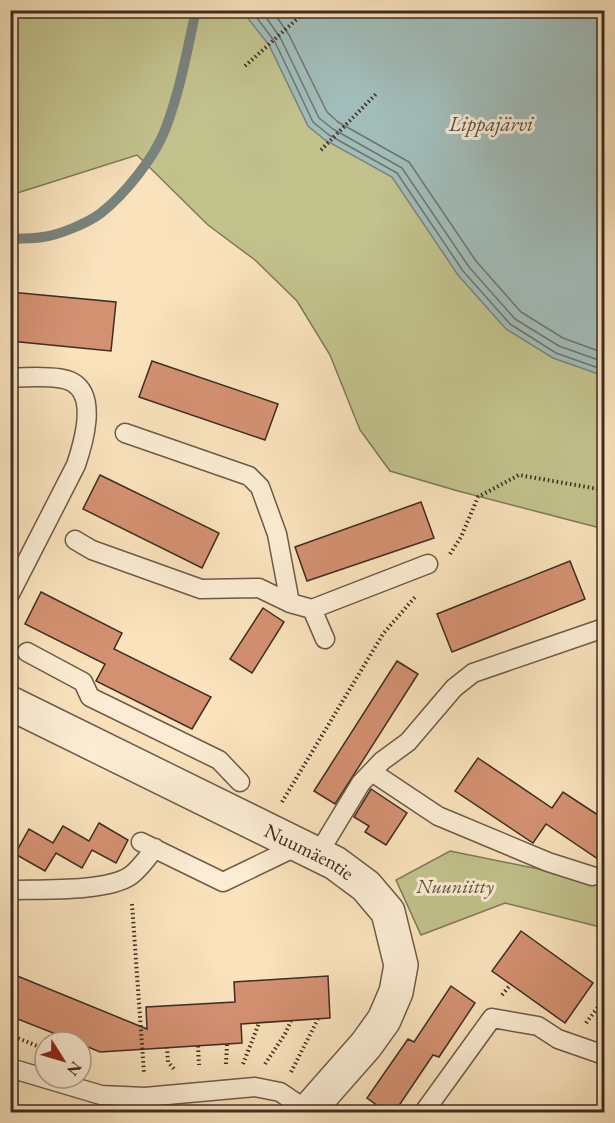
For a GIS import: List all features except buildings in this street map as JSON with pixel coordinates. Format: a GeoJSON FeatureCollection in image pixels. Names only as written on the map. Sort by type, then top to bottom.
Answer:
{"type":"FeatureCollection","features":[{"type":"Feature","properties":{"kind":"street","name":"Nuumäentie"},"geometry":{"type":"LineString","coordinates":[[10,703],[335,863],[366,886],[388,912],[401,965],[396,992],[384,1020],[366,1045],[308,1112]]}},
{"type":"Feature","properties":{"kind":"lane"},"geometry":{"type":"LineString","coordinates":[[10,378],[41,377],[71,381],[82,391],[88,415],[83,444],[76,465],[10,594]]}},
{"type":"Feature","properties":{"kind":"lane"},"geometry":{"type":"LineString","coordinates":[[125,433],[249,476],[260,487],[277,534],[290,603]]}},
{"type":"Feature","properties":{"kind":"lane"},"geometry":{"type":"LineString","coordinates":[[75,540],[92,550],[201,589],[259,588],[290,603],[312,609],[428,564]]}},
{"type":"Feature","properties":{"kind":"lane"},"geometry":{"type":"LineString","coordinates":[[312,609],[325,639]]}},
{"type":"Feature","properties":{"kind":"lane"},"geometry":{"type":"LineString","coordinates":[[10,890],[76,888],[112,883],[130,876],[148,845],[223,882],[309,850],[361,783],[382,761],[408,742],[454,688],[473,673],[604,628]]}},
{"type":"Feature","properties":{"kind":"lane"},"geometry":{"type":"LineString","coordinates":[[27,652],[83,682],[90,697],[219,760],[240,782]]}},
{"type":"Feature","properties":{"kind":"lane"},"geometry":{"type":"LineString","coordinates":[[372,772],[438,816],[548,862],[592,876]]}},
{"type":"Feature","properties":{"kind":"lane"},"geometry":{"type":"LineString","coordinates":[[424,1113],[492,1018],[538,1026],[558,1039],[604,1055]]}},
{"type":"Feature","properties":{"kind":"lane"},"geometry":{"type":"LineString","coordinates":[[10,1068],[101,1095],[145,1097],[247,1088],[280,1092],[308,1112]]}},
{"type":"Feature","properties":{"kind":"path"},"geometry":{"type":"LineString","coordinates":[[245,66],[307,10]]}},
{"type":"Feature","properties":{"kind":"path"},"geometry":{"type":"LineString","coordinates":[[321,150],[377,93]]}},
{"type":"Feature","properties":{"kind":"path"},"geometry":{"type":"LineString","coordinates":[[448,557],[461,537],[478,496],[519,475],[604,490]]}},
{"type":"Feature","properties":{"kind":"path"},"geometry":{"type":"LineString","coordinates":[[280,805],[383,634],[420,592]]}},
{"type":"Feature","properties":{"kind":"path"},"geometry":{"type":"LineString","coordinates":[[130,876],[145,1097]]}},
{"type":"Feature","properties":{"kind":"path"},"geometry":{"type":"LineString","coordinates":[[280,1092],[318,1019]]}},
{"type":"Feature","properties":{"kind":"path"},"geometry":{"type":"LineString","coordinates":[[259,1023],[239,1073],[247,1088],[285,1034],[291,1021]]}},
{"type":"Feature","properties":{"kind":"path"},"geometry":{"type":"LineString","coordinates":[[10,1035],[33,1044]]}},
{"type":"Feature","properties":{"kind":"green space"},"geometry":{"type":"Polygon","coordinates":[[[11,11],[604,11],[604,529],[390,471],[360,430],[330,355],[297,301],[255,260],[208,225],[137,155],[11,195],[11,11]]]}},
{"type":"Feature","properties":{"kind":"green space","name":"Nuuniitty"},"geometry":{"type":"Polygon","coordinates":[[[450,851],[563,874],[604,886],[604,928],[505,903],[421,935],[396,880],[450,851]]]}},
{"type":"Feature","properties":{"kind":"water","name":"Lippajärvi"},"geometry":{"type":"Polygon","coordinates":[[[242,11],[604,11],[604,376],[553,358],[506,329],[458,275],[392,177],[325,140],[308,126],[269,45],[242,11]]]}},
{"type":"Feature","properties":{"kind":"waterway"},"geometry":{"type":"LineString","coordinates":[[10,239],[50,236],[89,221],[110,205],[138,175],[154,152],[165,130],[183,71],[196,10]]}}]}
